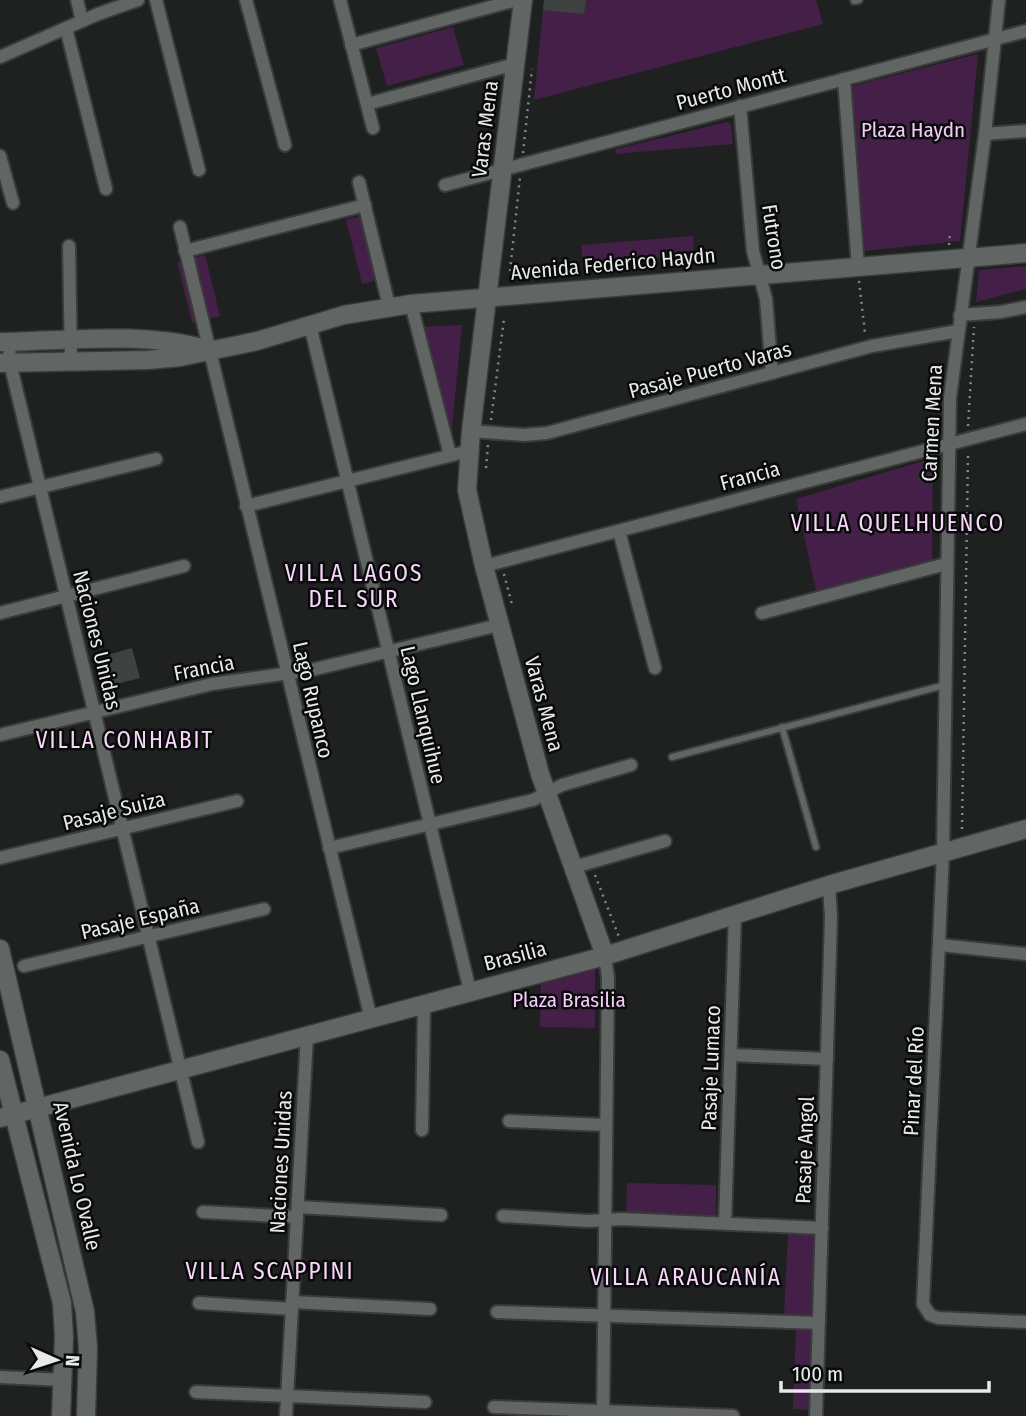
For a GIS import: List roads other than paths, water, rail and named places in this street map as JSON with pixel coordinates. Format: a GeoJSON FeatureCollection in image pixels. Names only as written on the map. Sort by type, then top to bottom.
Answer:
{"type":"FeatureCollection","features":[{"type":"Feature","properties":{"kind":"street"},"geometry":{"type":"LineString","coordinates":[[77,0],[82,21]]}},
{"type":"Feature","properties":{"kind":"street"},"geometry":{"type":"LineString","coordinates":[[0,57],[138,0]]}},
{"type":"Feature","properties":{"kind":"street"},"geometry":{"type":"LineString","coordinates":[[156,0],[200,170]]}},
{"type":"Feature","properties":{"kind":"street"},"geometry":{"type":"LineString","coordinates":[[246,0],[285,145]]}},
{"type":"Feature","properties":{"kind":"street"},"geometry":{"type":"LineString","coordinates":[[340,0],[373,128]]}},
{"type":"Feature","properties":{"kind":"street"},"geometry":{"type":"LineString","coordinates":[[352,45],[516,0]]}},
{"type":"Feature","properties":{"kind":"street","name":"Varas Mena"},"geometry":{"type":"LineString","coordinates":[[523,0],[524,67],[503,171],[488,297],[480,432],[469,451],[468,503],[492,564],[499,625],[546,793],[582,865],[605,956],[608,978],[603,1414]]}},
{"type":"Feature","properties":{"kind":"street","name":"Carmen Mena"},"geometry":{"type":"LineString","coordinates":[[943,852],[950,398],[985,134],[999,0]]}},
{"type":"Feature","properties":{"kind":"street"},"geometry":{"type":"LineString","coordinates":[[66,28],[106,189]]}},
{"type":"Feature","properties":{"kind":"street","name":"Puerto Montt"},"geometry":{"type":"LineString","coordinates":[[446,184],[1026,31]]}},
{"type":"Feature","properties":{"kind":"street"},"geometry":{"type":"LineString","coordinates":[[367,104],[524,67]]}},
{"type":"Feature","properties":{"kind":"street"},"geometry":{"type":"LineString","coordinates":[[844,79],[858,267]]}},
{"type":"Feature","properties":{"kind":"street","name":"Futrono"},"geometry":{"type":"LineString","coordinates":[[740,106],[753,251],[766,299],[772,373]]}},
{"type":"Feature","properties":{"kind":"street"},"geometry":{"type":"LineString","coordinates":[[985,134],[1026,131]]}},
{"type":"Feature","properties":{"kind":"street"},"geometry":{"type":"LineString","coordinates":[[0,156],[13,203]]}},
{"type":"Feature","properties":{"kind":"street"},"geometry":{"type":"LineString","coordinates":[[359,182],[389,306]]}},
{"type":"Feature","properties":{"kind":"street"},"geometry":{"type":"LineString","coordinates":[[185,251],[365,205]]}},
{"type":"Feature","properties":{"kind":"street","name":"Lago Rupanco"},"geometry":{"type":"LineString","coordinates":[[180,227],[371,1019]]}},
{"type":"Feature","properties":{"kind":"street"},"geometry":{"type":"LineString","coordinates":[[69,246],[71,362]]}},
{"type":"Feature","properties":{"kind":"street","name":"Avenida Federico Haydn"},"geometry":{"type":"LineString","coordinates":[[5,363],[164,359],[257,341],[344,315],[389,306],[1026,253]]}},
{"type":"Feature","properties":{"kind":"street"},"geometry":{"type":"LineString","coordinates":[[411,304],[450,455]]}},
{"type":"Feature","properties":{"kind":"street"},"geometry":{"type":"LineString","coordinates":[[960,315],[1026,307]]}},
{"type":"Feature","properties":{"kind":"street","name":"Lago Llanquihue"},"geometry":{"type":"LineString","coordinates":[[310,325],[470,992]]}},
{"type":"Feature","properties":{"kind":"street","name":"Pasaje Puerto Varas"},"geometry":{"type":"LineString","coordinates":[[480,432],[523,435],[547,433],[895,340],[958,331]]}},
{"type":"Feature","properties":{"kind":"street","name":"Avenida Federico Haydn"},"geometry":{"type":"LineString","coordinates":[[5,342],[163,340],[208,350]]}},
{"type":"Feature","properties":{"kind":"street","name":"Naciones Unidas"},"geometry":{"type":"LineString","coordinates":[[5,342],[5,363],[40,487],[198,1142]]}},
{"type":"Feature","properties":{"kind":"street","name":"Francia"},"geometry":{"type":"LineString","coordinates":[[492,564],[1026,424]]}},
{"type":"Feature","properties":{"kind":"street"},"geometry":{"type":"LineString","coordinates":[[246,506],[469,451]]}},
{"type":"Feature","properties":{"kind":"street"},"geometry":{"type":"LineString","coordinates":[[0,497],[156,459]]}},
{"type":"Feature","properties":{"kind":"street"},"geometry":{"type":"LineString","coordinates":[[619,531],[655,668]]}},
{"type":"Feature","properties":{"kind":"street"},"geometry":{"type":"LineString","coordinates":[[762,613],[946,564]]}},
{"type":"Feature","properties":{"kind":"street"},"geometry":{"type":"LineString","coordinates":[[0,613],[184,566]]}},
{"type":"Feature","properties":{"kind":"street","name":"Francia"},"geometry":{"type":"LineString","coordinates":[[0,735],[223,682],[286,675],[499,625]]}},
{"type":"Feature","properties":{"kind":"street"},"geometry":{"type":"LineString","coordinates":[[329,848],[533,800],[562,785],[631,765]]}},
{"type":"Feature","properties":{"kind":"street","name":"Pasaje Suiza"},"geometry":{"type":"LineString","coordinates":[[0,858],[237,801]]}},
{"type":"Feature","properties":{"kind":"street","name":"Brasilia"},"geometry":{"type":"LineString","coordinates":[[6,1116],[605,956],[829,885],[1026,829]]}},
{"type":"Feature","properties":{"kind":"street"},"geometry":{"type":"LineString","coordinates":[[582,865],[665,841]]}},
{"type":"Feature","properties":{"kind":"street","name":"Pinar del Río"},"geometry":{"type":"LineString","coordinates":[[943,852],[923,1300],[926,1312],[938,1318],[1026,1322]]}},
{"type":"Feature","properties":{"kind":"street","name":"Pasaje Angol"},"geometry":{"type":"LineString","coordinates":[[816,1416],[831,917],[829,885]]}},
{"type":"Feature","properties":{"kind":"street","name":"Pasaje España"},"geometry":{"type":"LineString","coordinates":[[24,966],[264,909]]}},
{"type":"Feature","properties":{"kind":"street","name":"Pasaje Lumaco"},"geometry":{"type":"LineString","coordinates":[[725,1223],[735,914]]}},
{"type":"Feature","properties":{"kind":"street"},"geometry":{"type":"LineString","coordinates":[[940,945],[1026,954]]}},
{"type":"Feature","properties":{"kind":"street","name":"Avenida Lo Ovalle"},"geometry":{"type":"LineString","coordinates":[[0,949],[85,1312],[88,1348],[86,1416]]}},
{"type":"Feature","properties":{"kind":"street"},"geometry":{"type":"LineString","coordinates":[[422,1130],[424,1004]]}},
{"type":"Feature","properties":{"kind":"street","name":"Naciones Unidas"},"geometry":{"type":"LineString","coordinates":[[286,1416],[307,1035]]}},
{"type":"Feature","properties":{"kind":"street"},"geometry":{"type":"LineString","coordinates":[[731,1055],[827,1059]]}},
{"type":"Feature","properties":{"kind":"street"},"geometry":{"type":"LineString","coordinates":[[0,1060],[6,1116],[62,1303],[65,1337],[61,1416]]}},
{"type":"Feature","properties":{"kind":"street"},"geometry":{"type":"LineString","coordinates":[[509,1121],[606,1125]]}},
{"type":"Feature","properties":{"kind":"street"},"geometry":{"type":"LineString","coordinates":[[203,1212],[442,1214]]}},
{"type":"Feature","properties":{"kind":"street"},"geometry":{"type":"LineString","coordinates":[[503,1216],[822,1228]]}},
{"type":"Feature","properties":{"kind":"street"},"geometry":{"type":"LineString","coordinates":[[199,1303],[430,1308]]}},
{"type":"Feature","properties":{"kind":"street"},"geometry":{"type":"LineString","coordinates":[[497,1312],[819,1323]]}},
{"type":"Feature","properties":{"kind":"street"},"geometry":{"type":"LineString","coordinates":[[0,1377],[63,1380]]}},
{"type":"Feature","properties":{"kind":"street"},"geometry":{"type":"LineString","coordinates":[[196,1392],[425,1402]]}},
{"type":"Feature","properties":{"kind":"street"},"geometry":{"type":"LineString","coordinates":[[494,1407],[603,1414],[733,1416]]}},
{"type":"Feature","properties":{"kind":"lane"},"geometry":{"type":"LineString","coordinates":[[671,757],[944,685]]}},
{"type":"Feature","properties":{"kind":"lane"},"geometry":{"type":"LineString","coordinates":[[782,727],[817,847]]}},
{"type":"Feature","properties":{"kind":"district","name":"VILLA QUELHUENCO"},"geometry":{"type":"Point","coordinates":[898,523]}},
{"type":"Feature","properties":{"kind":"district","name":"VILLA LAGOS DEL SUR"},"geometry":{"type":"Point","coordinates":[354,586]}},
{"type":"Feature","properties":{"kind":"district","name":"VILLA CONHABIT"},"geometry":{"type":"Point","coordinates":[125,740]}},
{"type":"Feature","properties":{"kind":"district","name":"VILLA SCAPPINI"},"geometry":{"type":"Point","coordinates":[270,1271]}},
{"type":"Feature","properties":{"kind":"district","name":"VILLA ARAUCANÍA"},"geometry":{"type":"Point","coordinates":[686,1277]}},
{"type":"Feature","properties":{"kind":"park label","name":"Plaza Haydn"},"geometry":{"type":"Point","coordinates":[913,130]}},
{"type":"Feature","properties":{"kind":"park label","name":"Plaza Brasilia"},"geometry":{"type":"Point","coordinates":[569,1000]}}]}
